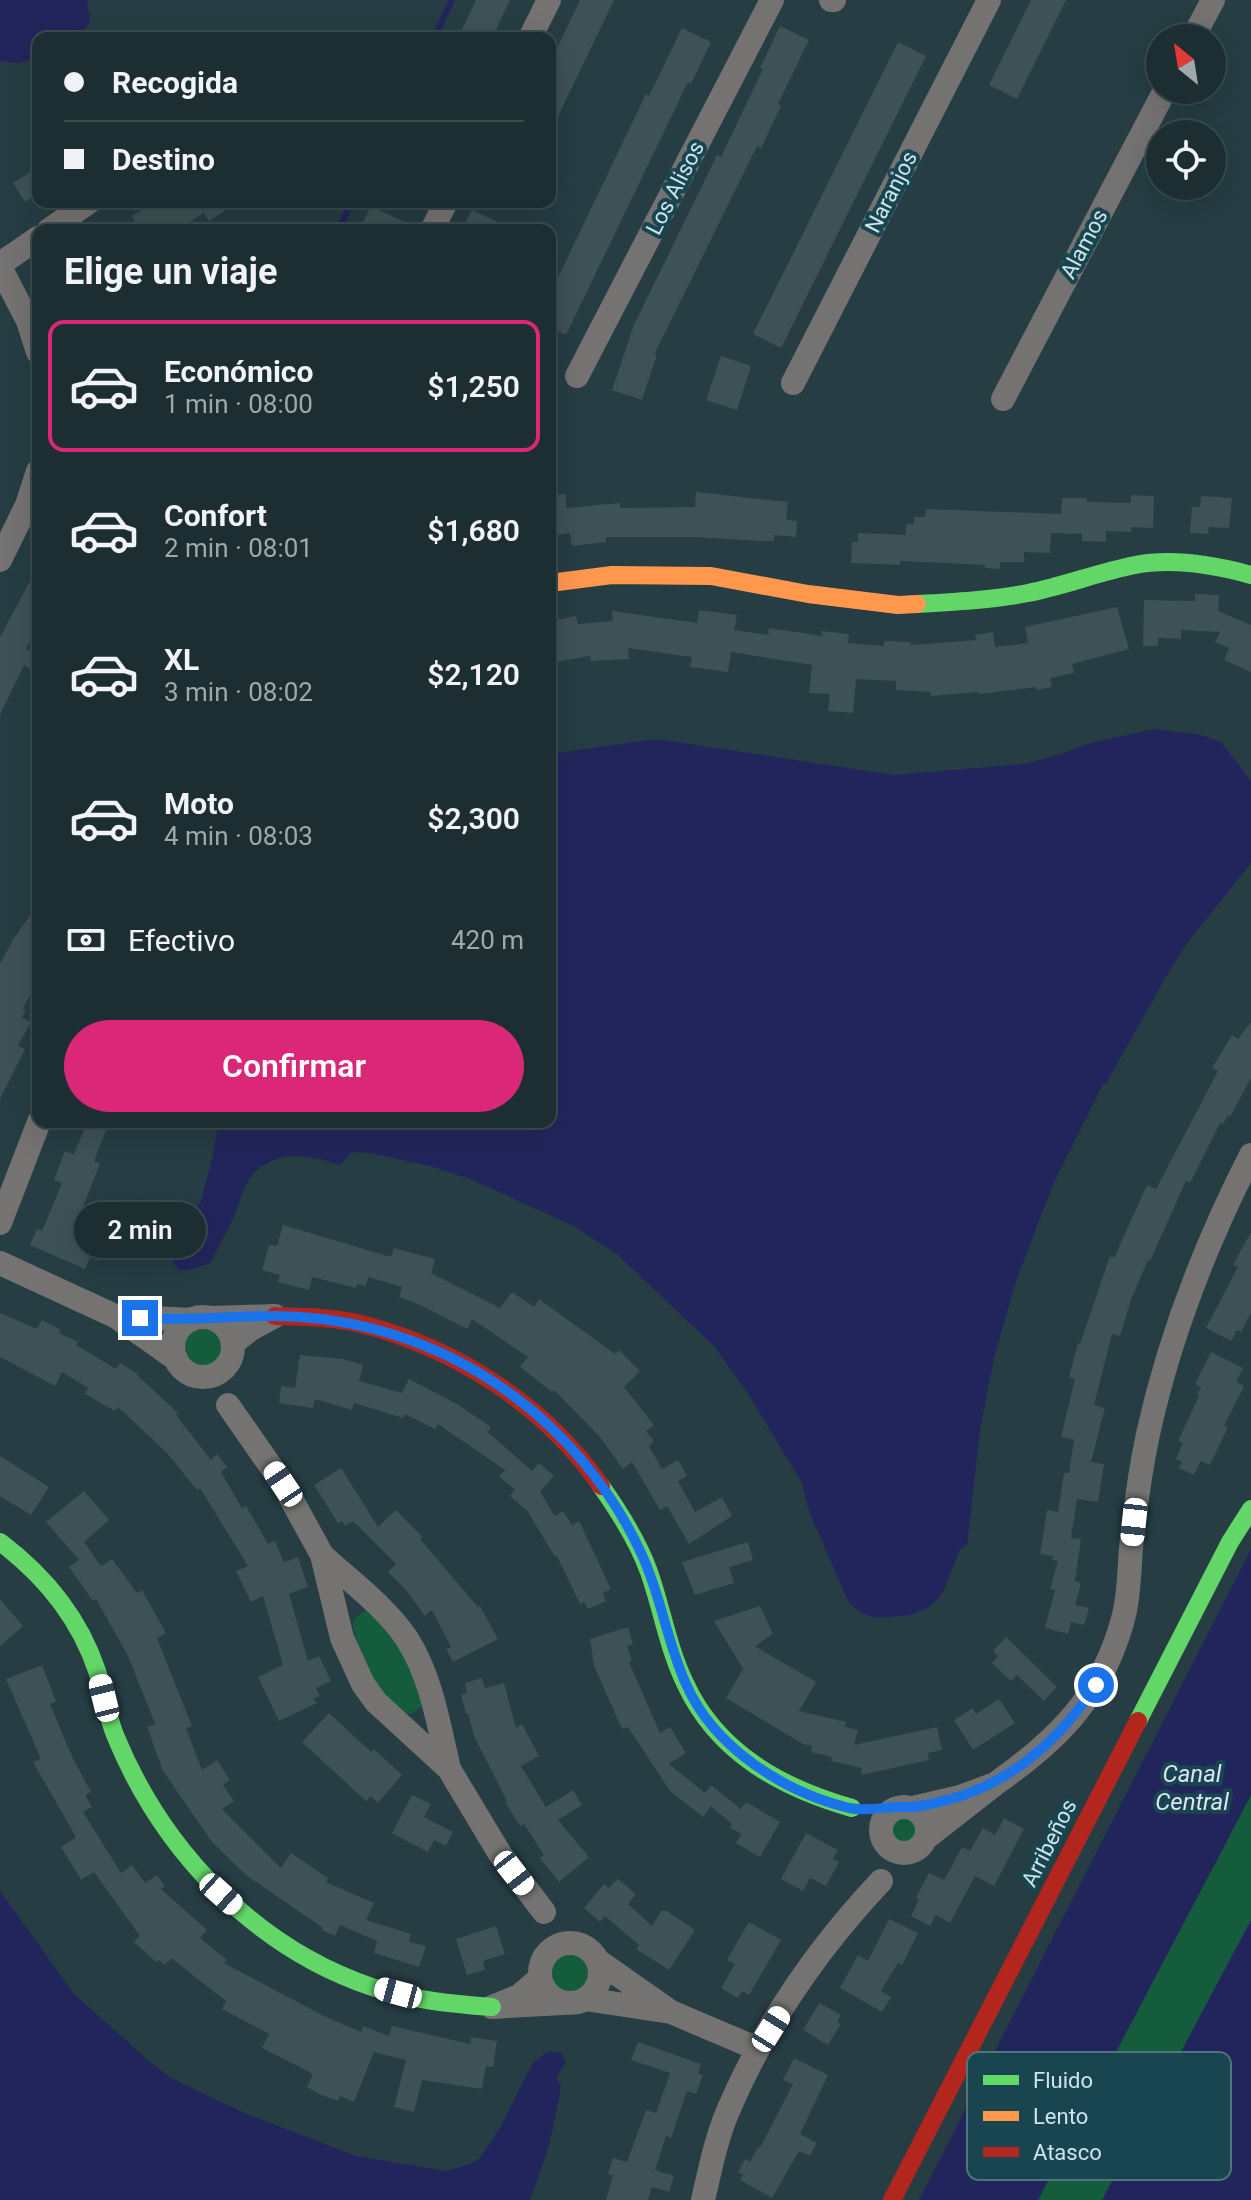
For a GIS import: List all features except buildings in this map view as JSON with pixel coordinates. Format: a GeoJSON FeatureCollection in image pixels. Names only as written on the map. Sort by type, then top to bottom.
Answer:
{"type":"FeatureCollection","features":[{"type":"Feature","properties":{"kind":"street"},"geometry":{"type":"LineString","coordinates":[[533,32],[549,0]]}},
{"type":"Feature","properties":{"kind":"street","name":"Los Alisos"},"geometry":{"type":"LineString","coordinates":[[577,376],[772,0]]}},
{"type":"Feature","properties":{"kind":"street","name":"Naranjos"},"geometry":{"type":"LineString","coordinates":[[793,383],[989,0]]}},
{"type":"Feature","properties":{"kind":"street"},"geometry":{"type":"LineString","coordinates":[[1200,24],[1213,0]]}},
{"type":"Feature","properties":{"kind":"street","name":"Alamos"},"geometry":{"type":"LineString","coordinates":[[1003,399],[1158,104]]}},
{"type":"Feature","properties":{"kind":"street"},"geometry":{"type":"LineString","coordinates":[[58,224],[80,208]]}},
{"type":"Feature","properties":{"kind":"street"},"geometry":{"type":"LineString","coordinates":[[32,242],[0,266],[32,333]]}},
{"type":"Feature","properties":{"kind":"street"},"geometry":{"type":"LineString","coordinates":[[0,560],[32,490]]}},
{"type":"Feature","properties":{"kind":"street"},"geometry":{"type":"LineString","coordinates":[[556,582],[612,575],[711,576],[808,594],[898,605],[981,601],[1030,593],[1136,565],[1168,562],[1214,566],[1251,575]]}},
{"type":"Feature","properties":{"kind":"street"},"geometry":{"type":"LineString","coordinates":[[0,1223],[37,1128]]}},
{"type":"Feature","properties":{"kind":"street"},"geometry":{"type":"LineString","coordinates":[[703,2200],[728,2112],[758,2049],[832,1936],[919,1844],[1034,1757],[1059,1734],[1096,1685],[1122,1624],[1137,1492],[1163,1373],[1200,1260],[1251,1155]]}},
{"type":"Feature","properties":{"kind":"street"},"geometry":{"type":"LineString","coordinates":[[0,1263],[115,1316],[184,1367],[228,1405],[283,1484],[322,1555],[338,1621],[359,1677],[376,1702],[449,1769]]}},
{"type":"Feature","properties":{"kind":"street"},"geometry":{"type":"LineString","coordinates":[[115,1316],[321,1318],[360,1324],[405,1338],[475,1371],[535,1412],[583,1463],[623,1516],[651,1576],[686,1685],[699,1708],[723,1738],[780,1781],[811,1796],[893,1821],[923,1817],[927,1830],[919,1844],[896,1851],[893,1821]]}},
{"type":"Feature","properties":{"kind":"street"},"geometry":{"type":"LineString","coordinates":[[233,1343],[275,1316]]}},
{"type":"Feature","properties":{"kind":"street"},"geometry":{"type":"LineString","coordinates":[[223,1370],[208,1377],[184,1367],[173,1350],[178,1332],[201,1319],[226,1327],[233,1343],[233,1353],[223,1370],[228,1405]]}},
{"type":"Feature","properties":{"kind":"street","name":"Arribeños"},"geometry":{"type":"LineString","coordinates":[[968,2052],[1230,1542],[1251,1509]]}},
{"type":"Feature","properties":{"kind":"street"},"geometry":{"type":"LineString","coordinates":[[0,1542],[34,1569],[76,1621],[98,1674],[110,1723],[125,1761],[161,1825],[208,1882],[262,1929],[330,1971],[424,2000],[492,2007],[574,2001],[592,1994],[600,1977],[590,1953],[544,1912],[500,1854],[449,1769],[425,1676],[406,1637],[322,1555]]}},
{"type":"Feature","properties":{"kind":"street"},"geometry":{"type":"LineString","coordinates":[[338,1621],[344,1609],[356,1602],[371,1600]]}},
{"type":"Feature","properties":{"kind":"street"},"geometry":{"type":"LineString","coordinates":[[394,1720],[409,1720],[423,1711],[430,1694]]}},
{"type":"Feature","properties":{"kind":"street"},"geometry":{"type":"LineString","coordinates":[[893,1821],[995,1784]]}},
{"type":"Feature","properties":{"kind":"street"},"geometry":{"type":"LineString","coordinates":[[881,1881],[893,1821]]}},
{"type":"Feature","properties":{"kind":"street"},"geometry":{"type":"LineString","coordinates":[[544,1912],[548,1929],[541,1970],[548,1994],[574,2001],[671,2012]]}},
{"type":"Feature","properties":{"kind":"street"},"geometry":{"type":"LineString","coordinates":[[492,2007],[519,1996],[555,1947],[573,1943],[671,2012],[758,2049]]}},
{"type":"Feature","properties":{"kind":"street","name":"Arribeños"},"geometry":{"type":"LineString","coordinates":[[892,2200],[967,2054]]}},
{"type":"Feature","properties":{"kind":"green space"},"geometry":{"type":"Polygon","coordinates":[[[204,1327],[220,1333],[226,1349],[220,1365],[204,1371],[188,1365],[182,1349],[188,1333],[204,1327]]]}},
{"type":"Feature","properties":{"kind":"green space"},"geometry":{"type":"Polygon","coordinates":[[[367,1609],[375,1611],[413,1662],[422,1706],[411,1714],[399,1710],[383,1694],[362,1656],[353,1620],[367,1609]]]}},
{"type":"Feature","properties":{"kind":"green space"},"geometry":{"type":"Polygon","coordinates":[[[1251,1795],[1251,2200],[1038,2200],[1049,2180],[1231,2180],[1231,2052],[1116,2052],[1251,1795]]]}},
{"type":"Feature","properties":{"kind":"green space"},"geometry":{"type":"Polygon","coordinates":[[[904,1814],[916,1819],[921,1831],[916,1843],[904,1848],[892,1843],[887,1831],[892,1819],[904,1814]]]}},
{"type":"Feature","properties":{"kind":"green space"},"geometry":{"type":"Polygon","coordinates":[[[572,1952],[588,1959],[595,1975],[588,1991],[572,1998],[556,1991],[549,1975],[556,1959],[572,1952]]]}},
{"type":"Feature","properties":{"kind":"water"},"geometry":{"type":"Polygon","coordinates":[[[0,0],[87,0],[90,22],[82,32],[32,32],[32,60],[18,63],[0,61],[0,0]]]}},
{"type":"Feature","properties":{"kind":"water"},"geometry":{"type":"Polygon","coordinates":[[[1155,729],[1201,735],[1221,742],[1251,781],[1251,863],[1188,942],[1168,973],[1107,1082],[1103,1084],[1054,1182],[1016,1281],[994,1358],[980,1430],[967,1545],[960,1549],[943,1592],[930,1607],[911,1615],[878,1618],[863,1614],[850,1604],[810,1514],[801,1481],[747,1392],[715,1347],[617,1254],[572,1225],[470,1179],[430,1166],[370,1153],[352,1152],[340,1165],[294,1156],[272,1161],[253,1174],[210,1263],[189,1270],[179,1270],[174,1264],[172,1257],[201,1201],[217,1128],[556,1128],[556,753],[656,739],[894,775],[1024,764],[1090,743],[1155,729]]]}},
{"type":"Feature","properties":{"kind":"water","name":"Canal Central"},"geometry":{"type":"Polygon","coordinates":[[[1251,1549],[1251,1795],[1116,2052],[994,2052],[1251,1549]]]}},
{"type":"Feature","properties":{"kind":"water"},"geometry":{"type":"Polygon","coordinates":[[[0,1891],[74,1994],[171,2078],[244,2113],[356,2156],[446,2171],[471,2164],[480,2158],[500,2128],[533,2063],[549,2051],[562,2053],[566,2063],[556,2077],[561,2088],[549,2146],[530,2200],[0,2200],[0,1891]]]}},
{"type":"Feature","properties":{"kind":"water"},"geometry":{"type":"Polygon","coordinates":[[[1251,1920],[1251,2200],[1102,2200],[1113,2180],[1231,2180],[1231,2052],[1181,2052],[1251,1920]]]}},
{"type":"Feature","properties":{"kind":"water","name":"Canal Central"},"geometry":{"type":"Polygon","coordinates":[[[967,2106],[967,2180],[1049,2180],[1038,2200],[919,2200],[967,2106]]]}},
{"type":"Feature","properties":{"kind":"waterway"},"geometry":{"type":"LineString","coordinates":[[437,32],[452,0]]}},
{"type":"Feature","properties":{"kind":"waterway"},"geometry":{"type":"LineString","coordinates":[[341,224],[349,208]]}},
{"type":"Feature","properties":{"kind":"traffic: fast"},"geometry":{"type":"LineString","coordinates":[[917,604],[1028,593],[1149,563],[1193,564],[1251,575]]}},
{"type":"Feature","properties":{"kind":"traffic: fast"},"geometry":{"type":"LineString","coordinates":[[601,1486],[640,1549],[679,1670],[698,1708],[733,1748],[754,1764],[801,1790],[852,1808]]}},
{"type":"Feature","properties":{"kind":"traffic: fast"},"geometry":{"type":"LineString","coordinates":[[1138,1721],[1230,1542],[1251,1509]]}},
{"type":"Feature","properties":{"kind":"traffic: fast"},"geometry":{"type":"LineString","coordinates":[[0,1542],[32,1569],[70,1615],[90,1651],[112,1727],[135,1777],[158,1817],[186,1855],[217,1889],[251,1920],[289,1947],[329,1969],[372,1987],[402,1995],[492,2007]]}},
{"type":"Feature","properties":{"kind":"traffic: slow"},"geometry":{"type":"LineString","coordinates":[[556,582],[612,575],[711,576],[808,594],[898,605],[917,604]]}},
{"type":"Feature","properties":{"kind":"traffic: jam"},"geometry":{"type":"LineString","coordinates":[[275,1316],[361,1324],[431,1348],[464,1364],[526,1405],[579,1457],[601,1486]]}},
{"type":"Feature","properties":{"kind":"traffic: jam"},"geometry":{"type":"LineString","coordinates":[[968,2052],[1138,1721]]}},
{"type":"Feature","properties":{"kind":"traffic: jam"},"geometry":{"type":"LineString","coordinates":[[892,2200],[967,2054]]}},
{"type":"Feature","properties":{"kind":"route"},"geometry":{"type":"LineString","coordinates":[[140,1318],[191,1320],[201,1317],[275,1316],[360,1324],[442,1353],[503,1388],[557,1433],[606,1490],[623,1516],[651,1576],[686,1685],[699,1708],[723,1738],[753,1763],[811,1796],[852,1808],[913,1808],[960,1797],[995,1784],[1034,1757],[1059,1734],[1096,1685]]}}]}
